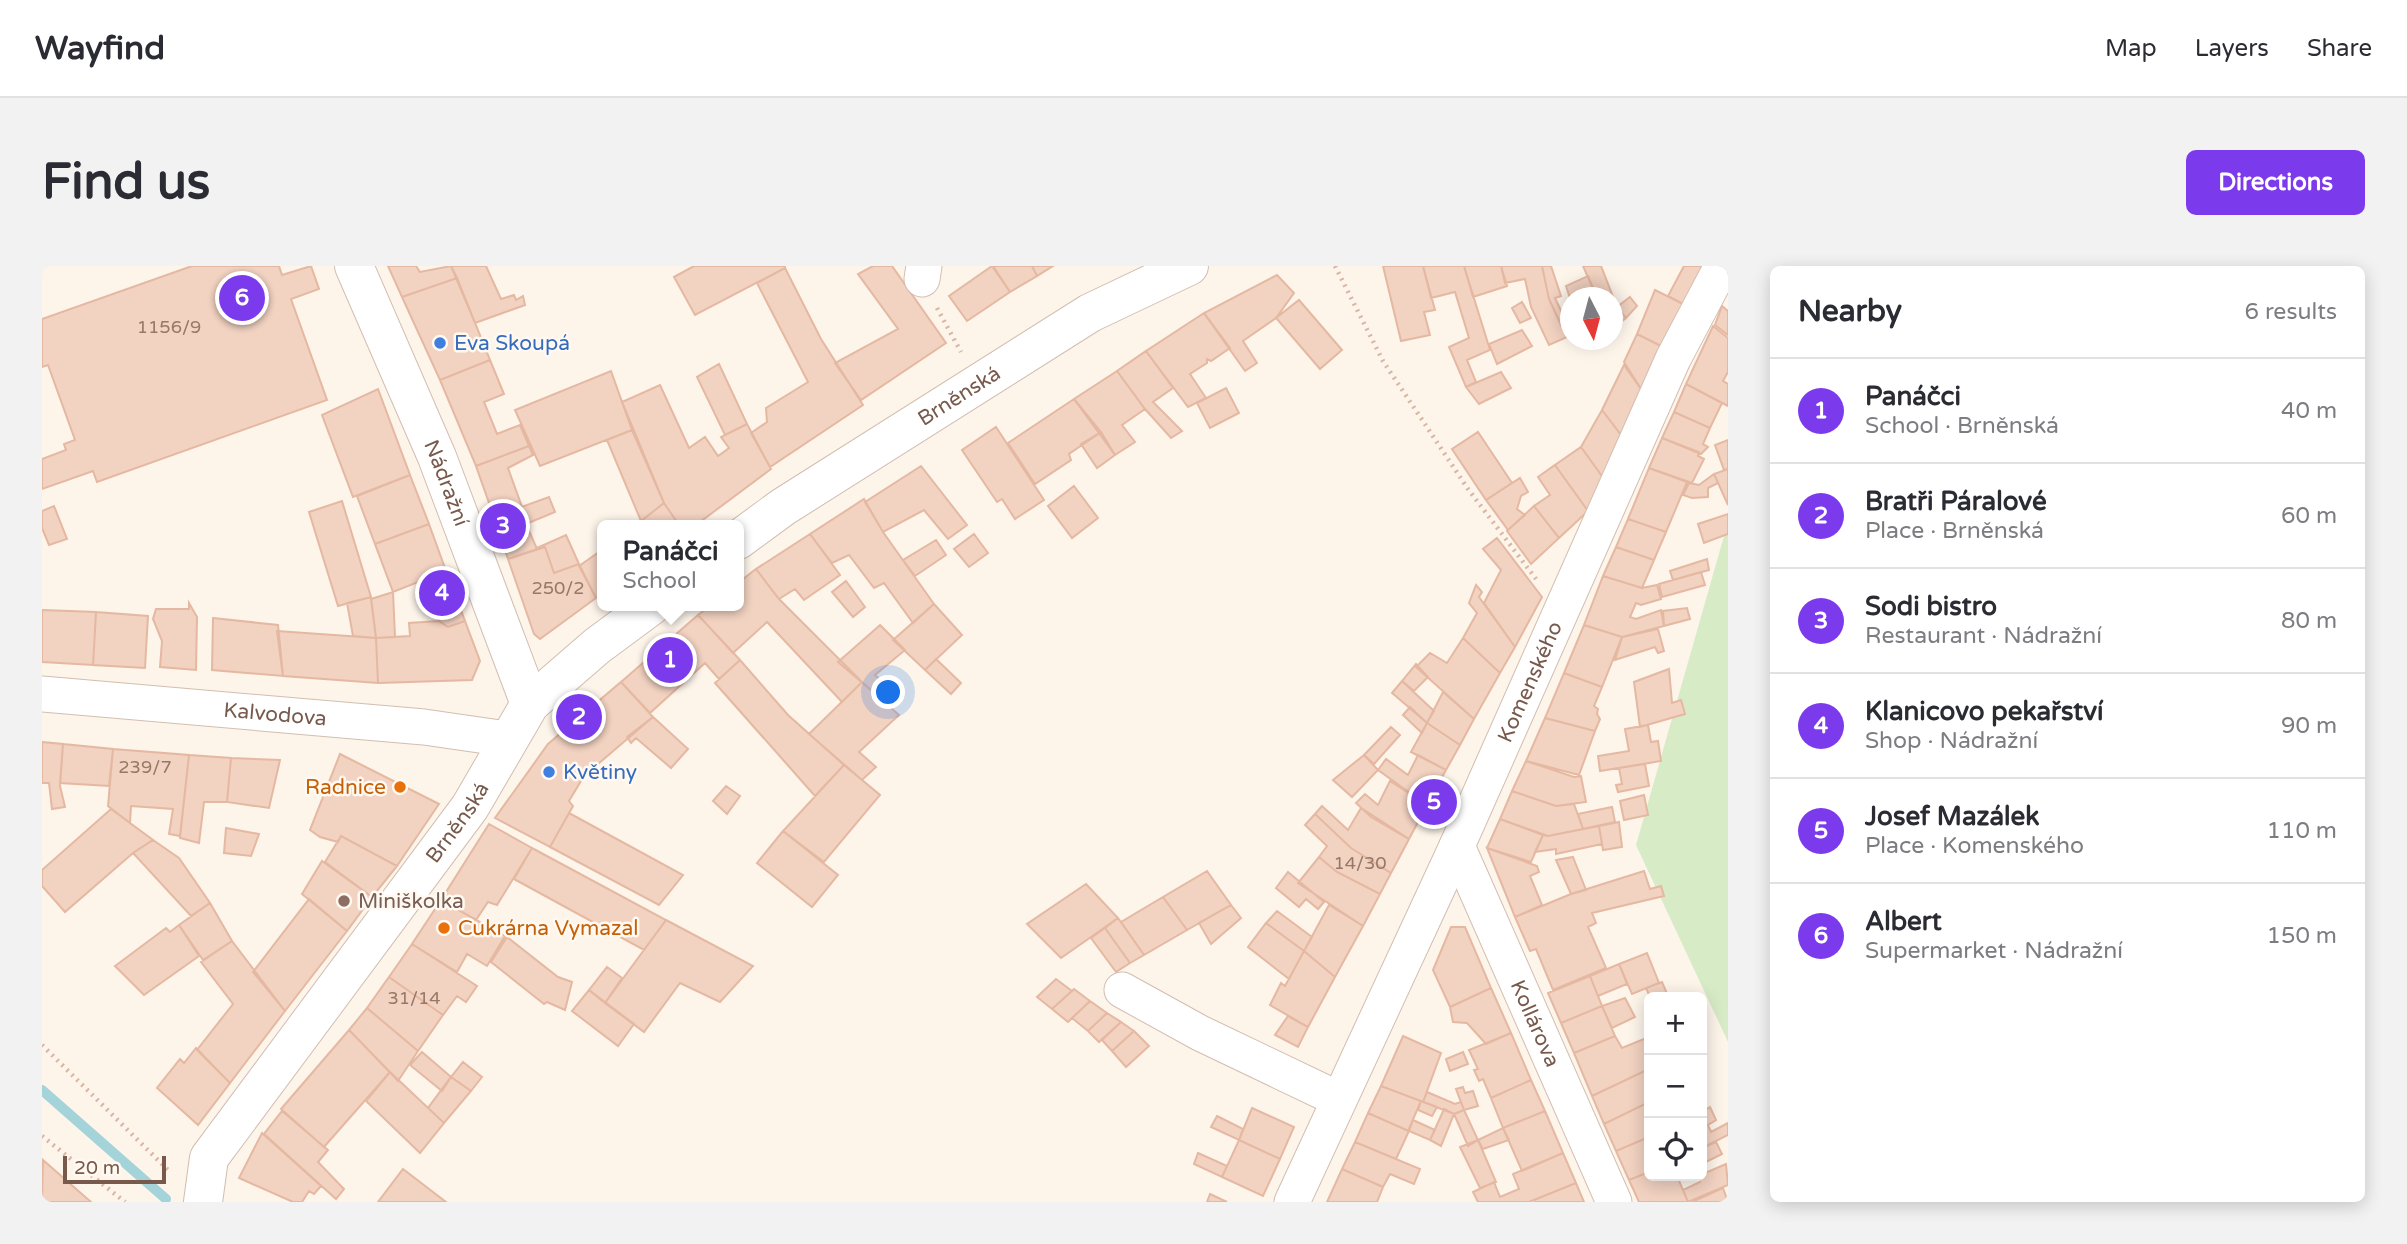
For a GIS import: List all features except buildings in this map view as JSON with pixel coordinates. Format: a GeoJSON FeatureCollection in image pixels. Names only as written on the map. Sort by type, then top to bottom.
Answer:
{"type":"FeatureCollection","features":[{"type":"Feature","properties":{"kind":"street","name":"Nádražní"},"geometry":{"type":"LineString","coordinates":[[354,266],[437,457],[530,704]]}},
{"type":"Feature","properties":{"kind":"street","name":"Brněnská"},"geometry":{"type":"LineString","coordinates":[[744,536],[783,507],[1090,313],[1189,266]]}},
{"type":"Feature","properties":{"kind":"street","name":"Komenského"},"geometry":{"type":"LineString","coordinates":[[1292,1202],[1457,846],[1672,359],[1722,266]]}},
{"type":"Feature","properties":{"kind":"street","name":"Brněnská"},"geometry":{"type":"LineString","coordinates":[[203,1200],[209,1158],[470,807],[507,739],[530,704],[597,646],[644,611]]}},
{"type":"Feature","properties":{"kind":"street","name":"Kalvodova"},"geometry":{"type":"LineString","coordinates":[[42,694],[424,727],[507,739]]}},
{"type":"Feature","properties":{"kind":"street","name":"Kollárova"},"geometry":{"type":"LineString","coordinates":[[1457,846],[1614,1202]]}},
{"type":"Feature","properties":{"kind":"street"},"geometry":{"type":"LineString","coordinates":[[1122,990],[1200,1033],[1338,1099]]}},
{"type":"Feature","properties":{"kind":"path"},"geometry":{"type":"LineString","coordinates":[[1335,266],[1383,361],[1468,489],[1561,611]]}},
{"type":"Feature","properties":{"kind":"path"},"geometry":{"type":"LineString","coordinates":[[952,339],[964,356]]}},
{"type":"Feature","properties":{"kind":"path"},"geometry":{"type":"LineString","coordinates":[[42,1045],[170,1172],[203,1200]]}},
{"type":"Feature","properties":{"kind":"path"},"geometry":{"type":"LineString","coordinates":[[42,1136],[125,1202]]}},
{"type":"Feature","properties":{"kind":"green space"},"geometry":{"type":"Polygon","coordinates":[[[1728,534],[1728,1042],[1707,992],[1705,992],[1636,845],[1724,536],[1728,534]]]}},
{"type":"Feature","properties":{"kind":"waterway"},"geometry":{"type":"LineString","coordinates":[[42,1090],[166,1199]]}},
{"type":"Feature","properties":{"kind":"place","name":"Albert"},"geometry":{"type":"Point","coordinates":[242,298]}},
{"type":"Feature","properties":{"kind":"place","name":"Eva Skoupá"},"geometry":{"type":"Point","coordinates":[440,343]}},
{"type":"Feature","properties":{"kind":"place","name":"Sodi bistro"},"geometry":{"type":"Point","coordinates":[503,526]}},
{"type":"Feature","properties":{"kind":"place","name":"Klanicovo pekařství"},"geometry":{"type":"Point","coordinates":[442,593]}},
{"type":"Feature","properties":{"kind":"place","name":"Panáčci"},"geometry":{"type":"Point","coordinates":[670,660]}},
{"type":"Feature","properties":{"kind":"place","name":"Bratři Páralové"},"geometry":{"type":"Point","coordinates":[579,717]}},
{"type":"Feature","properties":{"kind":"place","name":"Květiny"},"geometry":{"type":"Point","coordinates":[549,772]}},
{"type":"Feature","properties":{"kind":"place","name":"Radnice"},"geometry":{"type":"Point","coordinates":[400,787]}},
{"type":"Feature","properties":{"kind":"place","name":"Josef Mazálek"},"geometry":{"type":"Point","coordinates":[1434,802]}},
{"type":"Feature","properties":{"kind":"place","name":"Miniškolka"},"geometry":{"type":"Point","coordinates":[344,901]}},
{"type":"Feature","properties":{"kind":"place","name":"Cukrárna Vymazal"},"geometry":{"type":"Point","coordinates":[444,928]}}]}
